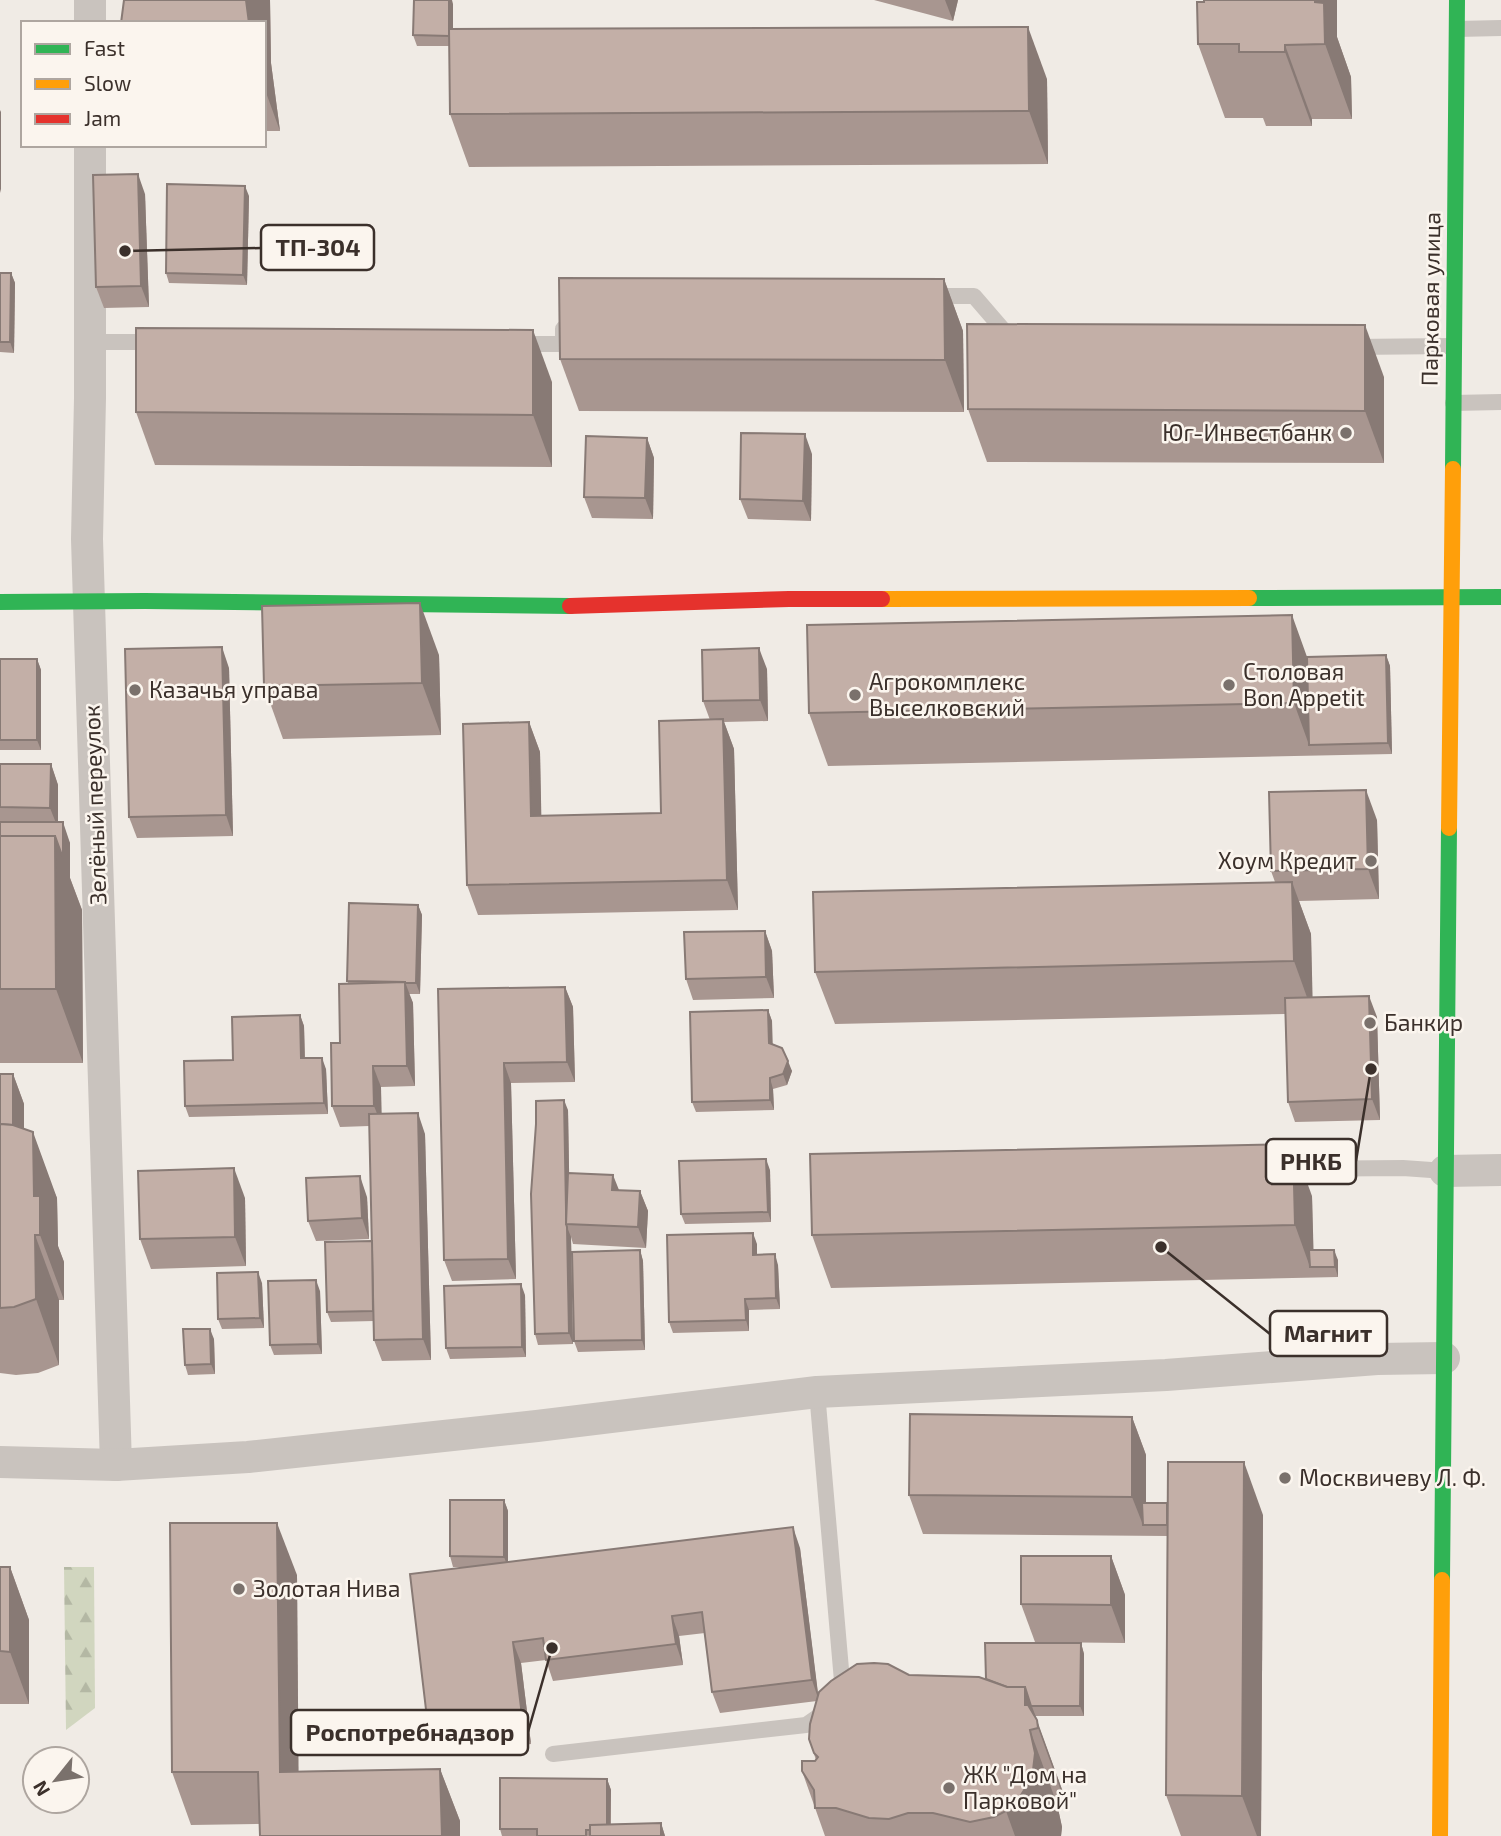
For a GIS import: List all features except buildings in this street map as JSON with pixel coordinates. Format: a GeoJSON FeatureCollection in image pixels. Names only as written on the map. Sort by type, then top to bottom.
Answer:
{"type":"FeatureCollection","features":[{"type":"Feature","properties":{"kind":"street"},"geometry":{"type":"LineString","coordinates":[[90,0],[90,21]]}},
{"type":"Feature","properties":{"kind":"street","name":"Парковая улица"},"geometry":{"type":"LineString","coordinates":[[1440,1836],[1457,0]]}},
{"type":"Feature","properties":{"kind":"street","name":"Зелёный переулок"},"geometry":{"type":"LineString","coordinates":[[90,147],[87,539],[116,1465]]}},
{"type":"Feature","properties":{"kind":"street"},"geometry":{"type":"LineString","coordinates":[[0,602],[567,606],[789,599],[1501,597]]}},
{"type":"Feature","properties":{"kind":"street"},"geometry":{"type":"LineString","coordinates":[[1445,1171],[1501,1170]]}},
{"type":"Feature","properties":{"kind":"street"},"geometry":{"type":"LineString","coordinates":[[0,1462],[116,1465],[276,1454],[817,1392],[1166,1375],[1377,1359],[1444,1358]]}},
{"type":"Feature","properties":{"kind":"lane"},"geometry":{"type":"LineString","coordinates":[[1457,29],[1501,28]]}},
{"type":"Feature","properties":{"kind":"lane"},"geometry":{"type":"LineString","coordinates":[[920,296],[974,296],[1021,351]]}},
{"type":"Feature","properties":{"kind":"lane"},"geometry":{"type":"LineString","coordinates":[[496,344],[563,344],[563,329],[572,319]]}},
{"type":"Feature","properties":{"kind":"lane"},"geometry":{"type":"LineString","coordinates":[[90,342],[172,342]]}},
{"type":"Feature","properties":{"kind":"lane"},"geometry":{"type":"LineString","coordinates":[[1335,347],[1454,346]]}},
{"type":"Feature","properties":{"kind":"lane"},"geometry":{"type":"LineString","coordinates":[[1453,403],[1501,402]]}},
{"type":"Feature","properties":{"kind":"lane"},"geometry":{"type":"LineString","coordinates":[[1265,1169],[1404,1168],[1445,1171]]}},
{"type":"Feature","properties":{"kind":"lane"},"geometry":{"type":"LineString","coordinates":[[553,1754],[806,1725],[824,1714],[836,1698],[842,1681],[817,1392]]}},
{"type":"Feature","properties":{"kind":"green space"},"geometry":{"type":"Polygon","coordinates":[[[64,1567],[94,1567],[95,1708],[66,1730],[64,1567]]]}},
{"type":"Feature","properties":{"kind":"traffic: fast"},"geometry":{"type":"LineString","coordinates":[[1453,469],[1457,0]]}},
{"type":"Feature","properties":{"kind":"traffic: fast"},"geometry":{"type":"LineString","coordinates":[[1249,598],[1501,597]]}},
{"type":"Feature","properties":{"kind":"traffic: fast"},"geometry":{"type":"LineString","coordinates":[[0,602],[570,606]]}},
{"type":"Feature","properties":{"kind":"traffic: fast"},"geometry":{"type":"LineString","coordinates":[[1442,1580],[1449,828]]}},
{"type":"Feature","properties":{"kind":"traffic: slow"},"geometry":{"type":"LineString","coordinates":[[1449,828],[1453,469]]}},
{"type":"Feature","properties":{"kind":"traffic: slow"},"geometry":{"type":"LineString","coordinates":[[882,599],[1249,598]]}},
{"type":"Feature","properties":{"kind":"traffic: slow"},"geometry":{"type":"LineString","coordinates":[[1440,1836],[1442,1580]]}},
{"type":"Feature","properties":{"kind":"traffic: jam"},"geometry":{"type":"LineString","coordinates":[[570,606],[882,599]]}},
{"type":"Feature","properties":{"kind":"place","name":"ТП-304"},"geometry":{"type":"Point","coordinates":[125,251]}},
{"type":"Feature","properties":{"kind":"place","name":"Юг-Инвестбанк"},"geometry":{"type":"Point","coordinates":[1346,433]}},
{"type":"Feature","properties":{"kind":"place","name":"Столовая Bon Appetit"},"geometry":{"type":"Point","coordinates":[1229,685]}},
{"type":"Feature","properties":{"kind":"place","name":"Казачья управа"},"geometry":{"type":"Point","coordinates":[135,690]}},
{"type":"Feature","properties":{"kind":"place","name":"Агрокомплекс Выселковский"},"geometry":{"type":"Point","coordinates":[855,695]}},
{"type":"Feature","properties":{"kind":"place","name":"Хоум Кредит"},"geometry":{"type":"Point","coordinates":[1371,861]}},
{"type":"Feature","properties":{"kind":"place","name":"Банкир"},"geometry":{"type":"Point","coordinates":[1370,1023]}},
{"type":"Feature","properties":{"kind":"place","name":"РНКБ"},"geometry":{"type":"Point","coordinates":[1371,1069]}},
{"type":"Feature","properties":{"kind":"place","name":"Магнит"},"geometry":{"type":"Point","coordinates":[1161,1247]}},
{"type":"Feature","properties":{"kind":"place","name":"Москвичеву Л. Ф."},"geometry":{"type":"Point","coordinates":[1285,1478]}},
{"type":"Feature","properties":{"kind":"place","name":"Золотая Нива"},"geometry":{"type":"Point","coordinates":[239,1589]}},
{"type":"Feature","properties":{"kind":"place","name":"Роспотребнадзор"},"geometry":{"type":"Point","coordinates":[552,1648]}},
{"type":"Feature","properties":{"kind":"place","name":"ЖК \"Дом на Парковой\""},"geometry":{"type":"Point","coordinates":[949,1788]}}]}
